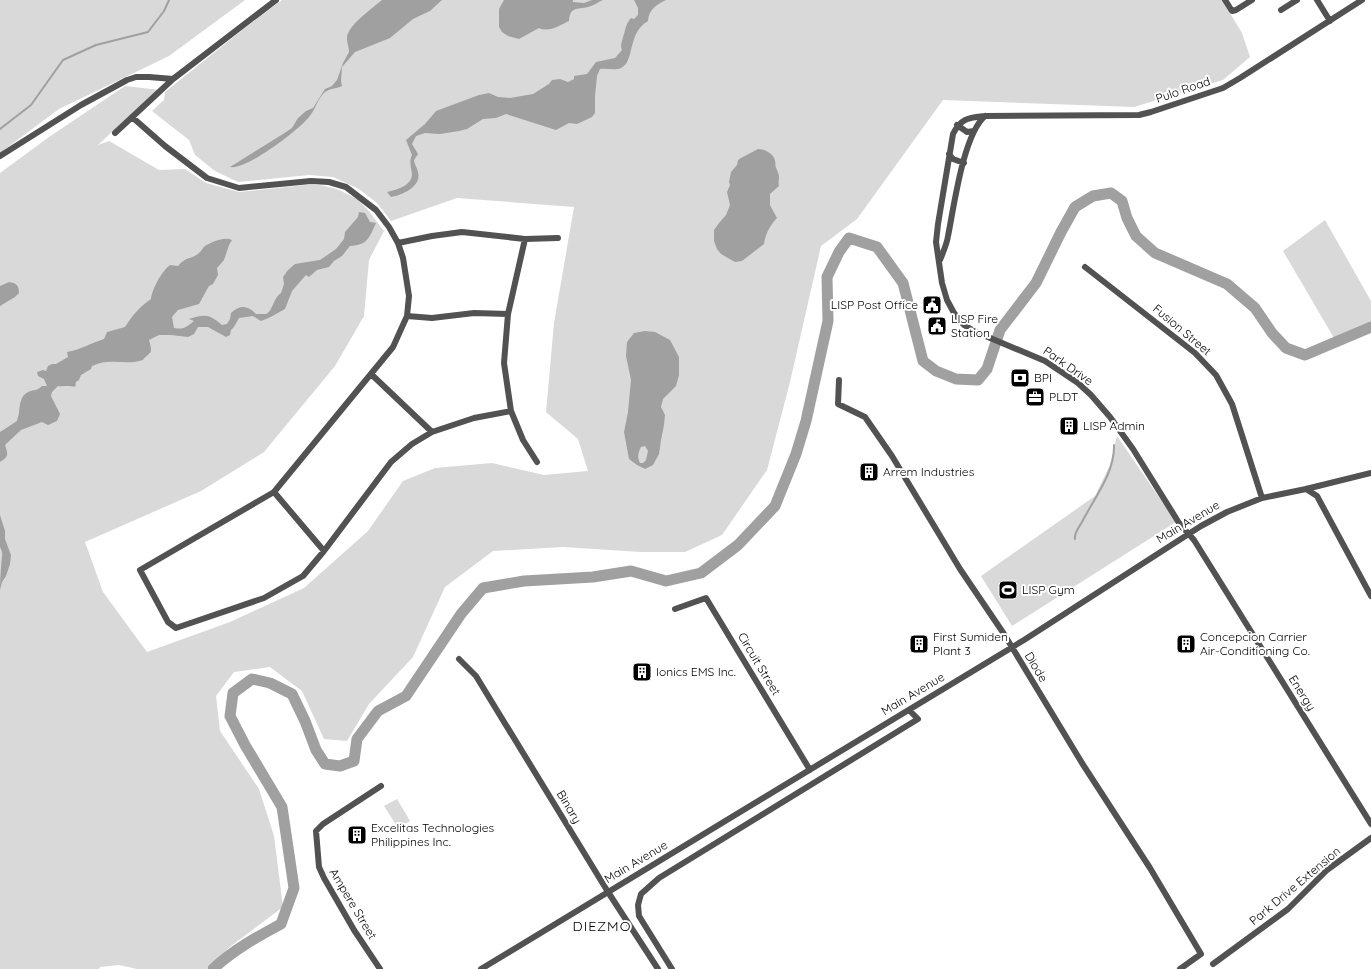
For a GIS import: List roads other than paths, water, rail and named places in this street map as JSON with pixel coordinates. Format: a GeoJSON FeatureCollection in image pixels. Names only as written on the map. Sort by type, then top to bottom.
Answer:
{"type":"FeatureCollection","features":[{"type":"Feature","properties":{"kind":"street"},"geometry":{"type":"LineString","coordinates":[[115,133],[173,79],[276,0]]}},
{"type":"Feature","properties":{"kind":"street"},"geometry":{"type":"LineString","coordinates":[[1225,0],[1232,11],[1252,0]]}},
{"type":"Feature","properties":{"kind":"street"},"geometry":{"type":"LineString","coordinates":[[1281,10],[1297,0]]}},
{"type":"Feature","properties":{"kind":"street"},"geometry":{"type":"LineString","coordinates":[[1317,0],[1330,21]]}},
{"type":"Feature","properties":{"kind":"street","name":"Pulo Road"},"geometry":{"type":"LineString","coordinates":[[985,116],[1139,115],[1151,112],[1223,88],[1362,0]]}},
{"type":"Feature","properties":{"kind":"street"},"geometry":{"type":"LineString","coordinates":[[0,156],[75,109],[127,80],[136,77],[173,79]]}},
{"type":"Feature","properties":{"kind":"street"},"geometry":{"type":"LineString","coordinates":[[974,131],[967,132],[957,125],[963,120],[971,117],[985,116]]}},
{"type":"Feature","properties":{"kind":"street","name":"Park Drive"},"geometry":{"type":"LineString","coordinates":[[939,261],[948,238],[954,198],[974,131],[985,116]]}},
{"type":"Feature","properties":{"kind":"street"},"geometry":{"type":"LineString","coordinates":[[132,117],[165,146],[207,178],[239,188],[311,181],[329,182],[346,187],[376,210],[389,227],[398,243],[403,258],[409,296],[407,316],[393,347],[274,492],[140,570],[168,622],[176,628],[264,598],[303,576],[324,551],[391,462],[412,444],[432,432],[474,418],[511,410]]}},
{"type":"Feature","properties":{"kind":"street","name":"Park Drive"},"geometry":{"type":"LineString","coordinates":[[957,125],[952,134],[936,242],[942,283],[947,300],[954,313],[964,325],[976,332],[1045,361],[1078,383],[1091,395],[1110,417],[1133,448],[1188,534]]}},
{"type":"Feature","properties":{"kind":"street"},"geometry":{"type":"LineString","coordinates":[[949,154],[953,159],[964,163]]}},
{"type":"Feature","properties":{"kind":"street"},"geometry":{"type":"LineString","coordinates":[[398,243],[462,232],[525,239],[558,238]]}},
{"type":"Feature","properties":{"kind":"street"},"geometry":{"type":"LineString","coordinates":[[525,239],[508,314],[504,363],[511,410],[523,440],[537,462]]}},
{"type":"Feature","properties":{"kind":"street","name":"Fusion Street"},"geometry":{"type":"LineString","coordinates":[[1085,267],[1195,353],[1216,375],[1232,404],[1262,498]]}},
{"type":"Feature","properties":{"kind":"street"},"geometry":{"type":"LineString","coordinates":[[407,316],[432,318],[474,313],[508,314]]}},
{"type":"Feature","properties":{"kind":"street"},"geometry":{"type":"LineString","coordinates":[[371,374],[432,432]]}},
{"type":"Feature","properties":{"kind":"street","name":"Diode"},"geometry":{"type":"LineString","coordinates":[[839,380],[838,404],[865,416],[892,456],[960,569],[1012,647],[1082,763],[1150,868],[1201,954],[1180,969]]}},
{"type":"Feature","properties":{"kind":"street","name":"Main Avenue"},"geometry":{"type":"LineString","coordinates":[[481,969],[1012,647],[1188,534],[1227,512],[1262,498],[1371,473]]}},
{"type":"Feature","properties":{"kind":"street"},"geometry":{"type":"LineString","coordinates":[[1306,489],[1317,496],[1371,596]]}},
{"type":"Feature","properties":{"kind":"street"},"geometry":{"type":"LineString","coordinates":[[274,492],[324,551]]}},
{"type":"Feature","properties":{"kind":"street","name":"Energy"},"geometry":{"type":"LineString","coordinates":[[1188,534],[1194,540],[1371,824]]}},
{"type":"Feature","properties":{"kind":"street","name":"Circuit Street"},"geometry":{"type":"LineString","coordinates":[[675,609],[706,598],[810,770]]}},
{"type":"Feature","properties":{"kind":"street","name":"Binary"},"geometry":{"type":"LineString","coordinates":[[459,659],[476,676],[608,892],[658,969]]}},
{"type":"Feature","properties":{"kind":"street"},"geometry":{"type":"LineString","coordinates":[[672,969],[639,916],[638,905],[641,894],[659,878],[918,719],[909,710]]}},
{"type":"Feature","properties":{"kind":"street","name":"Ampere Street"},"geometry":{"type":"LineString","coordinates":[[380,969],[354,930],[324,878],[319,867],[316,831],[323,824],[381,786]]}},
{"type":"Feature","properties":{"kind":"street","name":"Park Drive Extension"},"geometry":{"type":"LineString","coordinates":[[1213,964],[1284,913],[1327,870],[1371,838]]}},
{"type":"Feature","properties":{"kind":"waterway"},"geometry":{"type":"LineString","coordinates":[[0,129],[31,105],[63,60],[96,45],[148,32],[164,11],[169,0]]}},
{"type":"Feature","properties":{"kind":"waterway"},"geometry":{"type":"LineString","coordinates":[[213,969],[237,950],[281,924],[294,888],[282,807],[245,745],[230,716],[233,693],[252,679],[270,683],[292,694],[305,721],[316,750],[325,764],[340,766],[354,761],[357,739],[378,711],[406,696],[461,614],[483,588],[524,581],[593,577],[631,571],[666,581],[701,573],[738,545],[775,506],[796,454],[806,421],[828,321],[827,277],[839,252],[849,238],[877,247],[903,283],[923,361],[936,371],[956,379],[978,380],[987,369],[1000,330],[1036,283],[1075,207],[1093,196],[1111,193],[1122,201],[1127,218],[1136,236],[1155,253],[1227,284],[1255,308],[1272,333],[1286,348],[1305,355],[1371,327]]}},
{"type":"Feature","properties":{"kind":"waterway"},"geometry":{"type":"LineString","coordinates":[[1075,539],[1077,530],[1103,485],[1111,465],[1114,445]]}},
{"type":"Feature","properties":{"kind":"place","name":"LISP Post Office"},"geometry":{"type":"Point","coordinates":[932,305]}},
{"type":"Feature","properties":{"kind":"place","name":"LISP Fire Station"},"geometry":{"type":"Point","coordinates":[937,326]}},
{"type":"Feature","properties":{"kind":"place","name":"BPI"},"geometry":{"type":"Point","coordinates":[1020,378]}},
{"type":"Feature","properties":{"kind":"place","name":"PLDT"},"geometry":{"type":"Point","coordinates":[1035,397]}},
{"type":"Feature","properties":{"kind":"place","name":"LISP Admin"},"geometry":{"type":"Point","coordinates":[1069,426]}},
{"type":"Feature","properties":{"kind":"place","name":"Arrem Industries"},"geometry":{"type":"Point","coordinates":[869,472]}},
{"type":"Feature","properties":{"kind":"place","name":"LISP Gym"},"geometry":{"type":"Point","coordinates":[1008,590]}},
{"type":"Feature","properties":{"kind":"place","name":"First Sumiden Plant 3"},"geometry":{"type":"Point","coordinates":[919,644]}},
{"type":"Feature","properties":{"kind":"place","name":"Concepcion Carrier Air-Conditioning Co."},"geometry":{"type":"Point","coordinates":[1186,644]}},
{"type":"Feature","properties":{"kind":"place","name":"Ionics EMS Inc."},"geometry":{"type":"Point","coordinates":[642,672]}},
{"type":"Feature","properties":{"kind":"place","name":"Excelitas Technologies Philippines Inc."},"geometry":{"type":"Point","coordinates":[357,835]}},
{"type":"Feature","properties":{"kind":"district","name":"DIEZMO"},"geometry":{"type":"Point","coordinates":[602,926]}}]}
